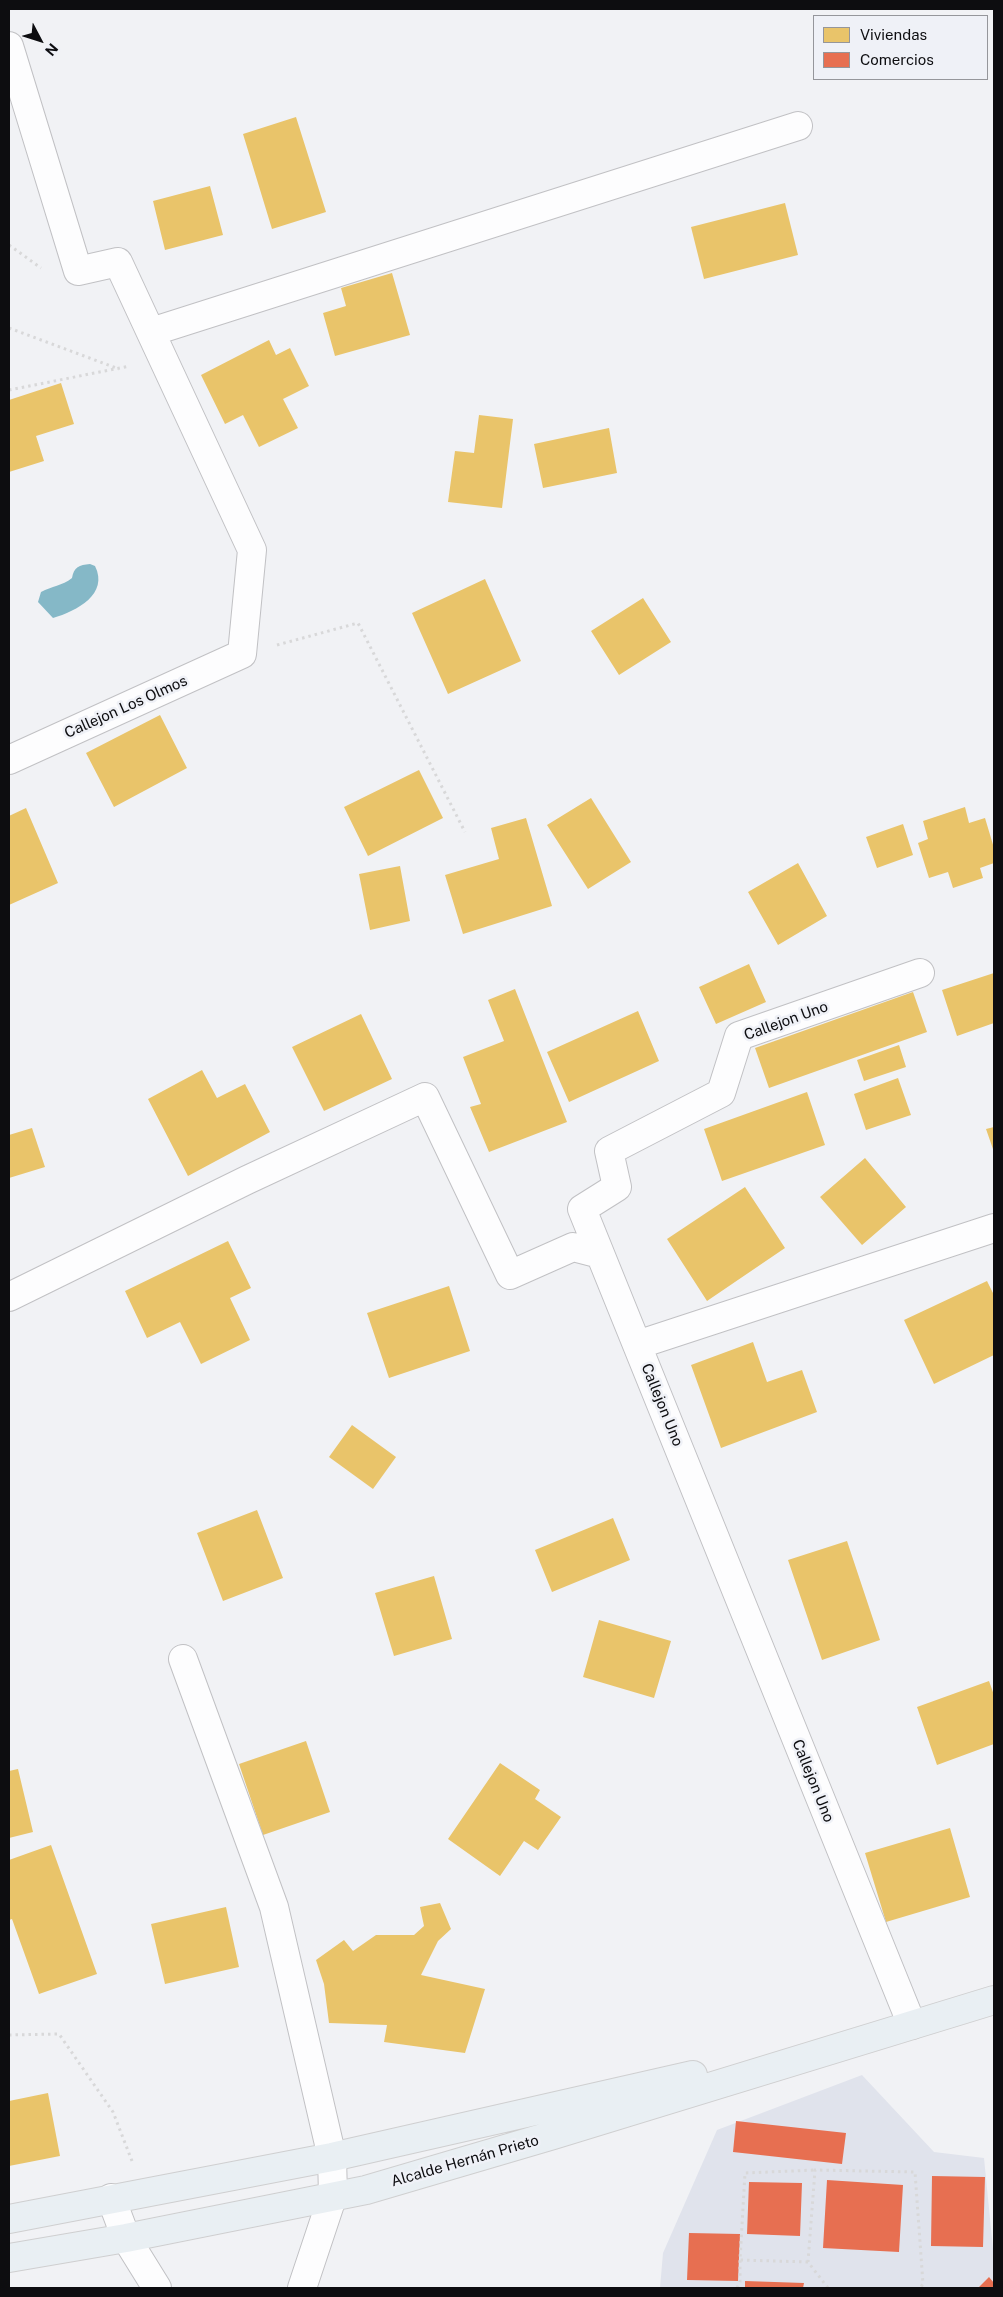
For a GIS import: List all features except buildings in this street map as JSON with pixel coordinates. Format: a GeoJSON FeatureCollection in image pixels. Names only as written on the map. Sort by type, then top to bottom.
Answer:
{"type":"FeatureCollection","features":[{"type":"Feature","properties":{"kind":"main road","name":"Alcalde Hernán Prieto"},"geometry":{"type":"LineString","coordinates":[[9,2258],[126,2238],[333,2195],[366,2190],[553,2135],[994,2000]]}},
{"type":"Feature","properties":{"kind":"main road","name":"Alcalde Hernán Prieto"},"geometry":{"type":"LineString","coordinates":[[9,2219],[332,2157],[912,2025]]}},
{"type":"Feature","properties":{"kind":"street"},"geometry":{"type":"LineString","coordinates":[[9,46],[78,271],[118,262],[252,550],[242,654]]}},
{"type":"Feature","properties":{"kind":"street"},"geometry":{"type":"LineString","coordinates":[[151,332],[798,126]]}},
{"type":"Feature","properties":{"kind":"street","name":"Callejon Los Olmos"},"geometry":{"type":"LineString","coordinates":[[9,760],[242,654]]}},
{"type":"Feature","properties":{"kind":"street","name":"Callejon Uno"},"geometry":{"type":"LineString","coordinates":[[912,2025],[582,1209],[617,1187],[609,1151],[721,1094],[739,1036],[920,973]]}},
{"type":"Feature","properties":{"kind":"street"},"geometry":{"type":"LineString","coordinates":[[9,1298],[247,1180],[425,1097],[510,1274],[573,1247],[600,1254]]}},
{"type":"Feature","properties":{"kind":"street"},"geometry":{"type":"LineString","coordinates":[[637,1345],[994,1228]]}},
{"type":"Feature","properties":{"kind":"street"},"geometry":{"type":"LineString","coordinates":[[182,1658],[274,1907],[332,2157],[333,2195],[302,2288]]}},
{"type":"Feature","properties":{"kind":"street"},"geometry":{"type":"LineString","coordinates":[[111,2198],[126,2238],[157,2288]]}},
{"type":"Feature","properties":{"kind":"path"},"geometry":{"type":"LineString","coordinates":[[9,328],[120,369],[9,390]]}},
{"type":"Feature","properties":{"kind":"path"},"geometry":{"type":"LineString","coordinates":[[242,654],[358,623],[465,832]]}},
{"type":"Feature","properties":{"kind":"path"},"geometry":{"type":"LineString","coordinates":[[9,2035],[59,2034],[113,2112],[144,2192]]}},
{"type":"Feature","properties":{"kind":"path"},"geometry":{"type":"LineString","coordinates":[[815,2170],[808,2262],[828,2288]]}},
{"type":"Feature","properties":{"kind":"path"},"geometry":{"type":"LineString","coordinates":[[737,2288],[740,2282],[745,2173],[815,2170],[914,2172],[923,2284],[920,2288]]}},
{"type":"Feature","properties":{"kind":"path"},"geometry":{"type":"LineString","coordinates":[[740,2260],[808,2262]]}},
{"type":"Feature","properties":{"kind":"shaded area"},"geometry":{"type":"Polygon","coordinates":[[[862,2075],[934,2152],[984,2158],[994,2259],[994,2288],[660,2288],[663,2253],[717,2130],[862,2075]]]}},
{"type":"Feature","properties":{"kind":"water"},"geometry":{"type":"Polygon","coordinates":[[[90,564],[95,566],[98,576],[98,585],[94,593],[81,606],[53,618],[38,602],[41,592],[68,581],[72,578],[74,571],[78,567],[90,564]]]}}]}
